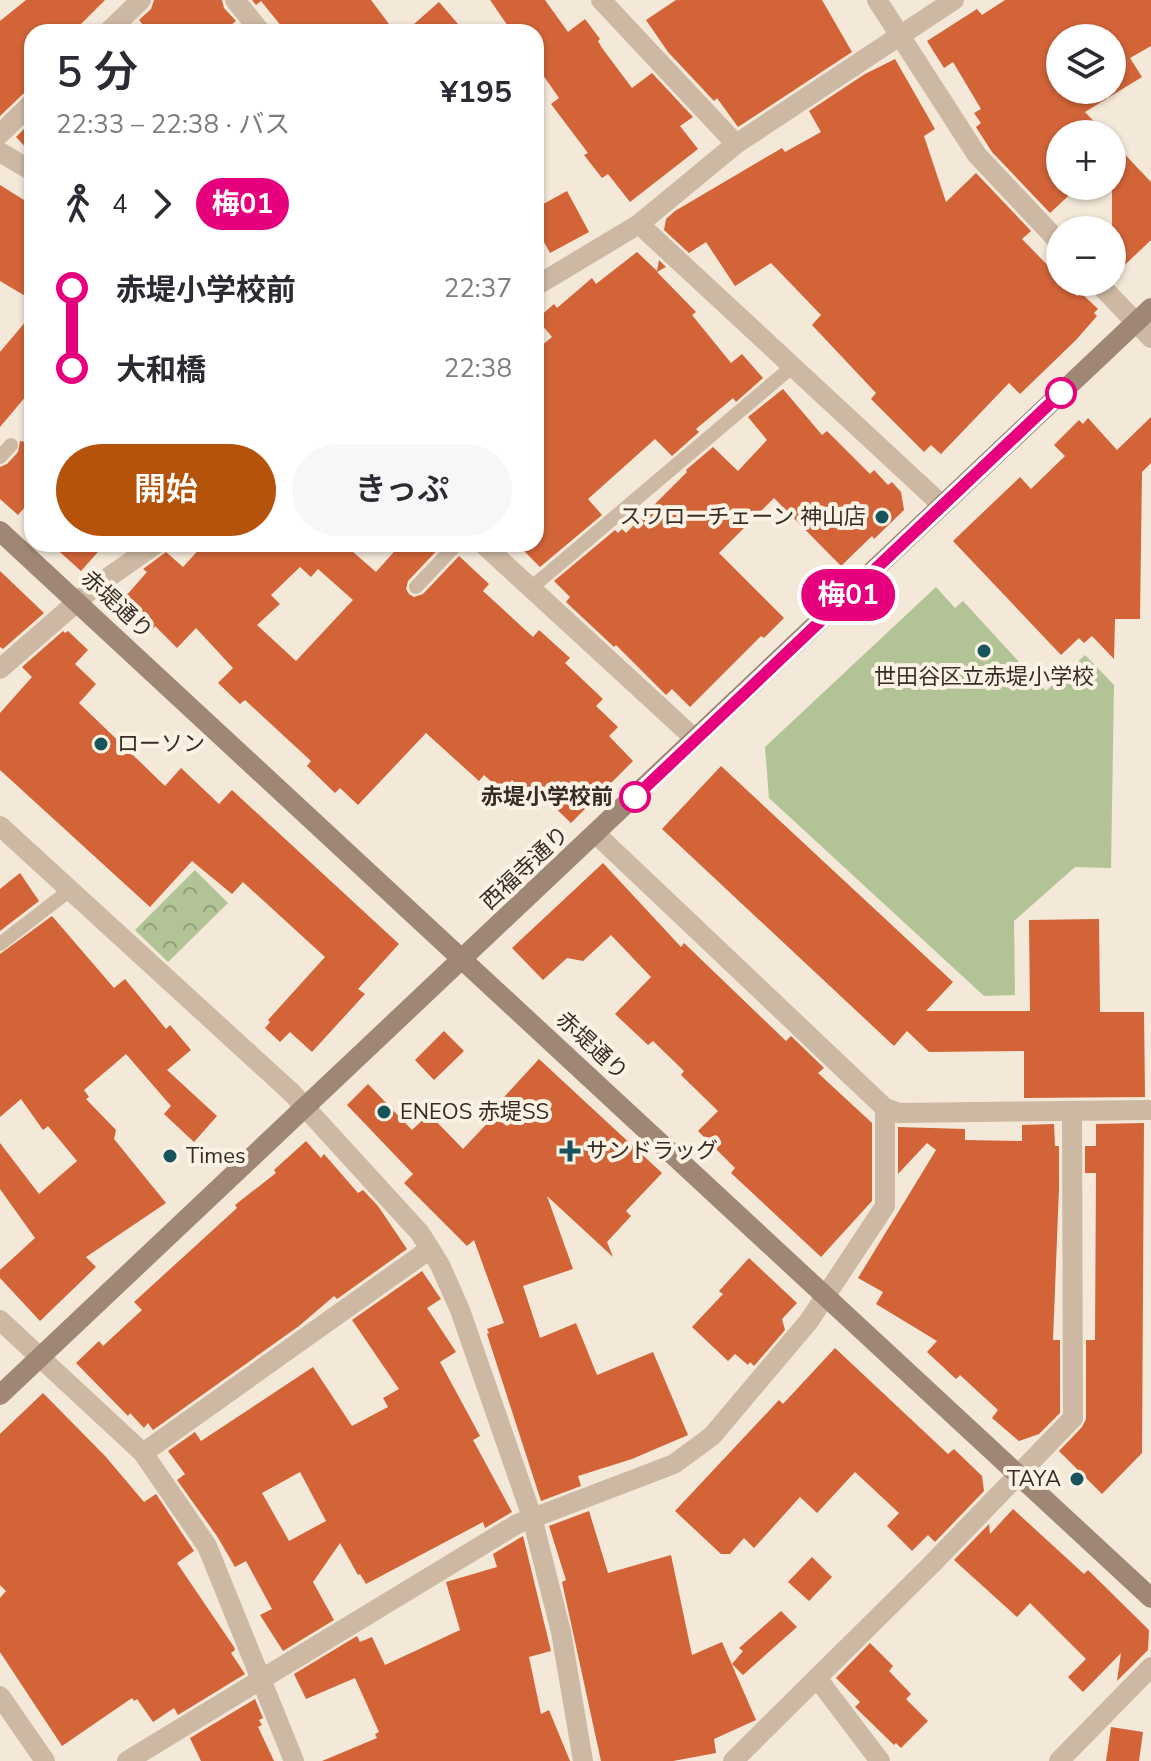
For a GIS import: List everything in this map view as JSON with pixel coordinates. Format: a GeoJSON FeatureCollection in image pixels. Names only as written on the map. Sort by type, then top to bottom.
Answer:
{"type":"FeatureCollection","features":[{"type":"Feature","properties":{"kind":"street"},"geometry":{"type":"LineString","coordinates":[[116,24],[141,0]]}},
{"type":"Feature","properties":{"kind":"street"},"geometry":{"type":"LineString","coordinates":[[235,0],[254,24]]}},
{"type":"Feature","properties":{"kind":"street"},"geometry":{"type":"LineString","coordinates":[[601,0],[736,144]]}},
{"type":"Feature","properties":{"kind":"street"},"geometry":{"type":"LineString","coordinates":[[877,0],[977,155],[1046,228]]}},
{"type":"Feature","properties":{"kind":"street"},"geometry":{"type":"LineString","coordinates":[[544,281],[639,224],[736,144],[954,0]]}},
{"type":"Feature","properties":{"kind":"street"},"geometry":{"type":"LineString","coordinates":[[0,134],[24,111]]}},
{"type":"Feature","properties":{"kind":"street"},"geometry":{"type":"LineString","coordinates":[[0,152],[24,166]]}},
{"type":"Feature","properties":{"kind":"street"},"geometry":{"type":"LineString","coordinates":[[639,224],[942,505]]}},
{"type":"Feature","properties":{"kind":"street"},"geometry":{"type":"LineString","coordinates":[[1110,296],[1151,338]]}},
{"type":"Feature","properties":{"kind":"street","name":"西福寺通り"},"geometry":{"type":"LineString","coordinates":[[0,1395],[1151,308]]}},
{"type":"Feature","properties":{"kind":"street","name":"赤堤通り"},"geometry":{"type":"LineString","coordinates":[[0,531],[1151,1598]]}},
{"type":"Feature","properties":{"kind":"street"},"geometry":{"type":"LineString","coordinates":[[0,669],[93,588],[145,552]]}},
{"type":"Feature","properties":{"kind":"street"},"geometry":{"type":"LineString","coordinates":[[492,552],[695,739]]}},
{"type":"Feature","properties":{"kind":"street"},"geometry":{"type":"LineString","coordinates":[[0,826],[306,1108],[420,1233],[430,1249],[460,1310],[532,1517],[561,1632],[583,1761]]}},
{"type":"Feature","properties":{"kind":"street"},"geometry":{"type":"LineString","coordinates":[[596,834],[885,1108],[899,1113],[1151,1110]]}},
{"type":"Feature","properties":{"kind":"street"},"geometry":{"type":"LineString","coordinates":[[127,1761],[532,1517],[674,1464],[712,1436],[828,1296],[885,1206],[885,1108]]}},
{"type":"Feature","properties":{"kind":"street"},"geometry":{"type":"LineString","coordinates":[[733,1761],[1073,1418],[1072,1111]]}},
{"type":"Feature","properties":{"kind":"street"},"geometry":{"type":"LineString","coordinates":[[143,1453],[430,1249]]}},
{"type":"Feature","properties":{"kind":"street"},"geometry":{"type":"LineString","coordinates":[[0,1320],[143,1453],[207,1546],[294,1761]]}},
{"type":"Feature","properties":{"kind":"street"},"geometry":{"type":"LineString","coordinates":[[1059,1761],[1151,1667]]}},
{"type":"Feature","properties":{"kind":"street"},"geometry":{"type":"LineString","coordinates":[[817,1678],[880,1761]]}},
{"type":"Feature","properties":{"kind":"street"},"geometry":{"type":"LineString","coordinates":[[0,1696],[45,1761]]}},
{"type":"Feature","properties":{"kind":"lane"},"geometry":{"type":"LineString","coordinates":[[531,588],[793,366]]}},
{"type":"Feature","properties":{"kind":"lane"},"geometry":{"type":"LineString","coordinates":[[0,457],[11,445]]}},
{"type":"Feature","properties":{"kind":"lane"},"geometry":{"type":"LineString","coordinates":[[416,587],[449,552]]}},
{"type":"Feature","properties":{"kind":"lane"},"geometry":{"type":"LineString","coordinates":[[0,944],[70,890]]}},
{"type":"Feature","properties":{"kind":"green space"},"geometry":{"type":"Polygon","coordinates":[[[936,587],[955,608],[963,601],[1046,691],[1085,655],[1114,685],[1111,868],[1075,867],[1014,921],[1015,995],[984,996],[769,798],[765,747],[936,587]]]}},
{"type":"Feature","properties":{"kind":"green space"},"geometry":{"type":"Polygon","coordinates":[[[195,870],[228,903],[168,962],[135,930],[195,870]]]}},
{"type":"Feature","properties":{"kind":"building"},"geometry":{"type":"Polygon","coordinates":[[[26,0],[105,0],[81,24],[24,24],[24,94],[0,116],[0,21],[26,0]]]}},
{"type":"Feature","properties":{"kind":"building"},"geometry":{"type":"Polygon","coordinates":[[[154,0],[222,0],[224,8],[236,21],[232,24],[142,24],[139,20],[151,9],[154,0]]]}},
{"type":"Feature","properties":{"kind":"building"},"geometry":{"type":"Polygon","coordinates":[[[252,0],[371,0],[389,24],[280,24],[261,1],[256,5],[252,0]]]}},
{"type":"Feature","properties":{"kind":"building"},"geometry":{"type":"Polygon","coordinates":[[[490,0],[545,0],[568,32],[585,19],[632,88],[652,73],[693,117],[680,126],[698,149],[630,202],[608,174],[602,178],[584,155],[588,153],[551,104],[559,98],[544,76],[544,24],[506,24],[490,0]]]}},
{"type":"Feature","properties":{"kind":"building"},"geometry":{"type":"Polygon","coordinates":[[[676,0],[822,0],[852,52],[738,127],[717,98],[714,101],[668,52],[646,20],[676,0]]]}},
{"type":"Feature","properties":{"kind":"building"},"geometry":{"type":"Polygon","coordinates":[[[1005,0],[1151,0],[1151,46],[1130,58],[1142,77],[1126,87],[1126,24],[1046,24],[1046,104],[1098,104],[1085,112],[1093,120],[1046,120],[1046,200],[1064,200],[1050,213],[992,152],[976,127],[981,123],[974,113],[981,109],[953,62],[944,68],[927,41],[977,9],[982,15],[1005,0]]]}},
{"type":"Feature","properties":{"kind":"building"},"geometry":{"type":"Polygon","coordinates":[[[439,2],[458,24],[414,24],[439,2]]]}},
{"type":"Feature","properties":{"kind":"building"},"geometry":{"type":"Polygon","coordinates":[[[895,59],[935,129],[924,136],[946,202],[976,173],[1031,231],[1022,239],[1046,264],[1046,296],[1084,296],[1098,309],[1094,313],[1097,316],[1076,340],[1020,394],[1009,383],[941,454],[931,445],[924,452],[871,399],[876,393],[812,325],[821,315],[771,263],[735,286],[706,242],[689,253],[664,230],[666,219],[675,211],[782,148],[785,152],[821,132],[809,111],[865,74],[895,59]]]}},
{"type":"Feature","properties":{"kind":"building"},"geometry":{"type":"Polygon","coordinates":[[[24,129],[24,146],[16,137],[24,129]]]}},
{"type":"Feature","properties":{"kind":"building"},"geometry":{"type":"Polygon","coordinates":[[[1126,156],[1151,182],[1151,240],[1126,264],[1126,216],[1112,216],[1112,200],[1126,200],[1126,156]]]}},
{"type":"Feature","properties":{"kind":"building"},"geometry":{"type":"Polygon","coordinates":[[[0,185],[24,200],[24,295],[0,281],[0,185]]]}},
{"type":"Feature","properties":{"kind":"building"},"geometry":{"type":"Polygon","coordinates":[[[567,191],[589,232],[550,253],[544,242],[544,204],[567,191]]]}},
{"type":"Feature","properties":{"kind":"building"},"geometry":{"type":"Polygon","coordinates":[[[637,252],[657,271],[659,260],[666,267],[657,272],[696,312],[692,315],[731,363],[742,354],[763,378],[736,402],[733,398],[696,429],[699,432],[672,456],[655,439],[588,499],[602,515],[540,567],[525,552],[544,552],[544,344],[552,337],[544,327],[544,313],[554,304],[557,308],[592,278],[596,284],[637,252]]]}},
{"type":"Feature","properties":{"kind":"building"},"geometry":{"type":"Polygon","coordinates":[[[24,324],[24,398],[0,427],[0,352],[24,324]]]}},
{"type":"Feature","properties":{"kind":"building"},"geometry":{"type":"Polygon","coordinates":[[[783,389],[822,435],[827,431],[870,474],[874,470],[888,485],[892,482],[901,492],[904,510],[841,566],[774,498],[719,553],[784,618],[764,638],[761,636],[690,707],[672,689],[666,695],[616,645],[614,647],[566,602],[570,597],[554,581],[615,530],[618,533],[622,529],[626,533],[686,470],[713,447],[738,471],[767,440],[748,417],[783,389]]]}},
{"type":"Feature","properties":{"kind":"building"},"geometry":{"type":"Polygon","coordinates":[[[1151,417],[1151,463],[1142,472],[1140,619],[1115,619],[1114,659],[1092,636],[1084,643],[1079,638],[1061,655],[953,541],[1020,477],[1031,489],[1065,456],[1054,445],[1079,420],[1083,424],[1088,418],[1117,450],[1151,417]]]}},
{"type":"Feature","properties":{"kind":"building"},"geometry":{"type":"Polygon","coordinates":[[[20,441],[24,442],[24,508],[18,515],[0,499],[0,467],[18,452],[20,441]]]}},
{"type":"Feature","properties":{"kind":"building"},"geometry":{"type":"Polygon","coordinates":[[[60,552],[98,552],[81,571],[60,552]]]}},
{"type":"Feature","properties":{"kind":"building"},"geometry":{"type":"Polygon","coordinates":[[[166,552],[183,567],[197,552],[353,552],[376,572],[394,552],[435,552],[408,581],[406,589],[414,597],[423,594],[459,556],[489,584],[483,591],[533,637],[539,630],[570,658],[565,663],[603,699],[596,706],[618,727],[609,736],[633,761],[571,823],[544,797],[537,804],[512,780],[502,791],[484,775],[479,781],[426,733],[358,805],[340,788],[335,793],[307,766],[311,761],[245,700],[240,704],[218,683],[233,668],[196,628],[177,648],[155,626],[150,633],[118,605],[147,572],[143,569],[166,552]],[[300,567],[271,595],[280,604],[257,625],[296,661],[353,600],[318,569],[311,577],[300,567]]]}},
{"type":"Feature","properties":{"kind":"building"},"geometry":{"type":"Polygon","coordinates":[[[0,571],[44,613],[3,649],[0,647],[0,571]]]}},
{"type":"Feature","properties":{"kind":"building"},"geometry":{"type":"Polygon","coordinates":[[[63,631],[68,631],[88,650],[75,664],[96,684],[79,703],[165,786],[181,768],[219,804],[232,790],[399,944],[358,989],[365,994],[312,1052],[290,1032],[280,1042],[265,1028],[270,1022],[268,1020],[325,957],[243,882],[232,894],[192,861],[150,907],[0,770],[0,713],[32,677],[22,667],[63,631]]]}},
{"type":"Feature","properties":{"kind":"building"},"geometry":{"type":"Polygon","coordinates":[[[721,766],[953,982],[926,1011],[1030,1011],[1029,920],[1099,919],[1100,1012],[1144,1012],[1145,1097],[1024,1098],[1024,1051],[929,1052],[907,1031],[894,1046],[662,829],[721,766]]]}},
{"type":"Feature","properties":{"kind":"building"},"geometry":{"type":"Polygon","coordinates":[[[603,863],[681,947],[684,943],[786,1041],[791,1036],[824,1068],[818,1073],[872,1123],[872,1201],[821,1257],[731,1173],[735,1168],[698,1131],[718,1111],[681,1075],[684,1071],[653,1041],[648,1045],[615,1014],[651,977],[611,935],[583,961],[567,958],[543,980],[512,948],[603,863]]]}},
{"type":"Feature","properties":{"kind":"building"},"geometry":{"type":"Polygon","coordinates":[[[20,873],[39,901],[0,931],[0,889],[20,873]]]}},
{"type":"Feature","properties":{"kind":"building"},"geometry":{"type":"Polygon","coordinates":[[[52,916],[114,988],[125,979],[166,1029],[170,1025],[191,1050],[167,1070],[217,1116],[194,1142],[164,1114],[171,1106],[126,1054],[84,1090],[89,1097],[86,1099],[116,1130],[114,1139],[166,1203],[86,1257],[96,1267],[40,1321],[0,1278],[0,1270],[35,1238],[0,1189],[0,1143],[39,1194],[77,1161],[48,1126],[43,1130],[21,1099],[0,1117],[0,954],[52,916]]]}},
{"type":"Feature","properties":{"kind":"building"},"geometry":{"type":"Polygon","coordinates":[[[444,1031],[464,1051],[434,1080],[415,1060],[444,1031]]]}},
{"type":"Feature","properties":{"kind":"building"},"geometry":{"type":"Polygon","coordinates":[[[539,1059],[662,1173],[626,1211],[631,1216],[607,1242],[613,1257],[547,1196],[573,1269],[523,1286],[540,1338],[576,1323],[597,1375],[653,1352],[688,1435],[632,1459],[578,1476],[581,1486],[541,1501],[487,1334],[487,1329],[504,1323],[474,1240],[467,1246],[404,1183],[413,1174],[347,1105],[368,1084],[412,1130],[429,1114],[463,1149],[497,1113],[493,1109],[539,1059]]]}},
{"type":"Feature","properties":{"kind":"building"},"geometry":{"type":"Polygon","coordinates":[[[1144,1123],[1142,1453],[1102,1494],[1059,1451],[1086,1419],[1086,1340],[1095,1340],[1096,1173],[1085,1173],[1085,1146],[1096,1146],[1096,1124],[1144,1123]]]}},
{"type":"Feature","properties":{"kind":"building"},"geometry":{"type":"Polygon","coordinates":[[[1054,1124],[1055,1146],[1059,1146],[1059,1188],[1053,1340],[1060,1340],[1060,1413],[1039,1434],[1019,1441],[992,1418],[998,1410],[960,1375],[956,1379],[927,1352],[937,1341],[876,1304],[883,1292],[858,1278],[936,1150],[927,1143],[898,1174],[898,1127],[965,1129],[965,1140],[1022,1141],[1022,1125],[1054,1124]]]}},
{"type":"Feature","properties":{"kind":"building"},"geometry":{"type":"Polygon","coordinates":[[[306,1141],[321,1158],[324,1154],[358,1193],[363,1190],[378,1206],[407,1249],[337,1299],[334,1296],[299,1326],[153,1430],[148,1423],[144,1428],[76,1363],[99,1341],[103,1346],[142,1310],[134,1302],[237,1208],[235,1205],[276,1173],[274,1170],[306,1141]]]}},
{"type":"Feature","properties":{"kind":"building"},"geometry":{"type":"Polygon","coordinates":[[[749,1258],[797,1303],[782,1319],[785,1330],[754,1366],[735,1354],[728,1361],[692,1327],[723,1294],[719,1291],[749,1258]]]}},
{"type":"Feature","properties":{"kind":"building"},"geometry":{"type":"Polygon","coordinates":[[[422,1271],[441,1299],[427,1308],[456,1352],[440,1362],[480,1436],[473,1440],[512,1512],[485,1528],[483,1522],[366,1584],[340,1543],[313,1582],[334,1620],[283,1651],[260,1615],[272,1609],[246,1561],[235,1567],[177,1480],[185,1474],[168,1451],[195,1432],[201,1441],[313,1367],[352,1426],[388,1407],[383,1398],[399,1389],[352,1320],[422,1271]],[[300,1472],[262,1493],[289,1541],[326,1521],[300,1472]]]}},
{"type":"Feature","properties":{"kind":"building"},"geometry":{"type":"Polygon","coordinates":[[[835,1348],[948,1454],[954,1449],[982,1476],[984,1491],[935,1542],[928,1535],[912,1551],[887,1526],[899,1513],[855,1472],[817,1513],[800,1497],[754,1548],[744,1538],[730,1554],[721,1554],[675,1511],[779,1400],[783,1404],[835,1348]]]}},
{"type":"Feature","properties":{"kind":"building"},"geometry":{"type":"Polygon","coordinates":[[[43,1393],[106,1457],[144,1502],[156,1494],[194,1551],[177,1563],[234,1647],[231,1653],[245,1674],[178,1715],[174,1708],[153,1722],[137,1699],[134,1701],[132,1698],[62,1746],[0,1652],[0,1598],[6,1591],[0,1585],[0,1434],[43,1393]]]}},
{"type":"Feature","properties":{"kind":"building"},"geometry":{"type":"Polygon","coordinates":[[[1013,1509],[1084,1574],[1088,1570],[1149,1630],[1148,1650],[1117,1681],[1121,1653],[1083,1692],[1068,1677],[1086,1659],[1030,1603],[1017,1617],[954,1560],[989,1524],[990,1534],[1013,1509]]]}},
{"type":"Feature","properties":{"kind":"building"},"geometry":{"type":"Polygon","coordinates":[[[589,1511],[608,1573],[671,1555],[692,1655],[722,1642],[756,1720],[714,1739],[716,1753],[673,1761],[601,1761],[562,1582],[566,1580],[549,1526],[589,1511]]]}},
{"type":"Feature","properties":{"kind":"building"},"geometry":{"type":"Polygon","coordinates":[[[523,1536],[551,1651],[529,1657],[541,1714],[549,1710],[570,1761],[322,1761],[377,1738],[375,1734],[379,1732],[355,1678],[306,1699],[294,1674],[357,1636],[360,1642],[372,1637],[385,1665],[460,1630],[446,1582],[497,1567],[493,1554],[523,1536]]]}},
{"type":"Feature","properties":{"kind":"building"},"geometry":{"type":"Polygon","coordinates":[[[812,1557],[832,1577],[809,1601],[788,1582],[812,1557]]]}},
{"type":"Feature","properties":{"kind":"building"},"geometry":{"type":"Polygon","coordinates":[[[781,1611],[797,1627],[743,1675],[732,1664],[743,1651],[739,1648],[781,1611]]]}},
{"type":"Feature","properties":{"kind":"building"},"geometry":{"type":"Polygon","coordinates":[[[870,1643],[893,1666],[889,1671],[911,1694],[906,1699],[928,1721],[901,1748],[896,1743],[894,1745],[855,1707],[860,1702],[836,1678],[870,1643]]]}},
{"type":"Feature","properties":{"kind":"building"},"geometry":{"type":"Polygon","coordinates":[[[255,1699],[263,1718],[259,1720],[262,1725],[258,1727],[274,1761],[201,1761],[190,1738],[255,1699]]]}},
{"type":"Feature","properties":{"kind":"building"},"geometry":{"type":"Polygon","coordinates":[[[1111,1727],[1143,1732],[1139,1761],[1106,1761],[1111,1727]]]}},
{"type":"Feature","properties":{"kind":"bus line","name":"梅01"},"geometry":{"type":"LineString","coordinates":[[635,797],[1061,393]]}},
{"type":"Feature","properties":{"kind":"place","name":"スワローチェーン 神山店"},"geometry":{"type":"Point","coordinates":[882,517]}},
{"type":"Feature","properties":{"kind":"place","name":"世田谷区立赤堤小学校"},"geometry":{"type":"Point","coordinates":[984,651]}},
{"type":"Feature","properties":{"kind":"place","name":"ローソン"},"geometry":{"type":"Point","coordinates":[101,744]}},
{"type":"Feature","properties":{"kind":"place","name":"赤堤小学校前"},"geometry":{"type":"Point","coordinates":[635,797]}},
{"type":"Feature","properties":{"kind":"place","name":"ENEOS 赤堤SS"},"geometry":{"type":"Point","coordinates":[384,1112]}},
{"type":"Feature","properties":{"kind":"place","name":"サンドラッグ"},"geometry":{"type":"Point","coordinates":[570,1151]}},
{"type":"Feature","properties":{"kind":"place","name":"Times"},"geometry":{"type":"Point","coordinates":[170,1156]}},
{"type":"Feature","properties":{"kind":"place","name":"TAYA"},"geometry":{"type":"Point","coordinates":[1077,1479]}}]}
